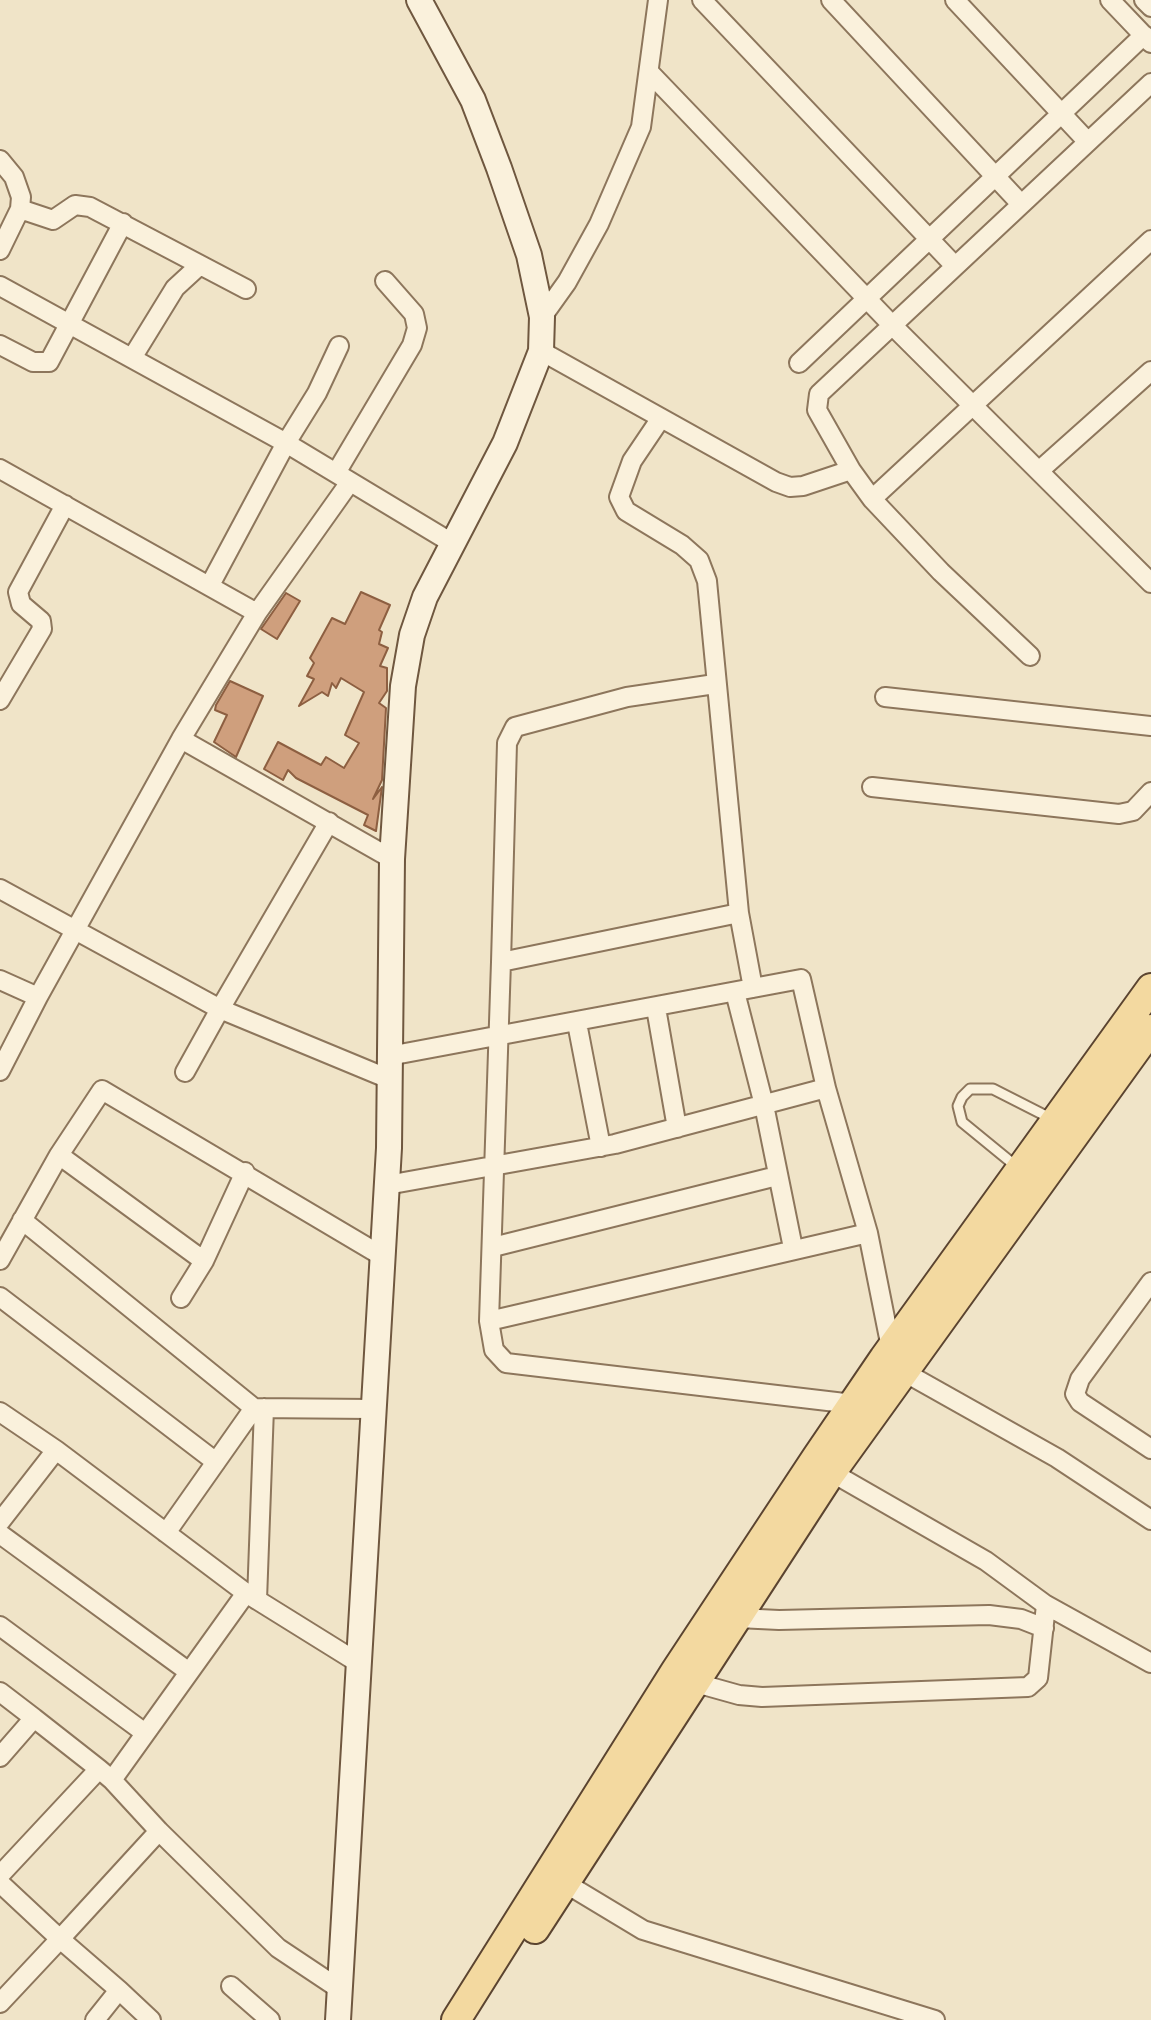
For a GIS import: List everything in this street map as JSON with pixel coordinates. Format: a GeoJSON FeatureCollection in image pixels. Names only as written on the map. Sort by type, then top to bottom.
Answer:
{"type":"FeatureCollection","features":[{"type":"Feature","properties":{"kind":"main road"},"geometry":{"type":"LineString","coordinates":[[338,2020],[387,1185],[392,859],[403,686],[412,635],[425,597],[505,443],[541,351],[542,317],[529,255],[489,141],[445,42],[419,0]]}},
{"type":"Feature","properties":{"kind":"main road"},"geometry":{"type":"LineString","coordinates":[[456,2020],[603,1803],[823,1467],[898,1360],[1139,1042],[1151,988]]}},
{"type":"Feature","properties":{"kind":"main road"},"geometry":{"type":"LineString","coordinates":[[478,2020],[565,1883],[603,1803],[696,1683],[738,1618],[823,1467],[853,1404],[898,1360],[1054,1121],[1139,1042]]}},
{"type":"Feature","properties":{"kind":"street"},"geometry":{"type":"LineString","coordinates":[[542,317],[567,282],[625,170],[641,127],[651,74],[658,0]]}},
{"type":"Feature","properties":{"kind":"street"},"geometry":{"type":"LineString","coordinates":[[702,0],[954,265]]}},
{"type":"Feature","properties":{"kind":"street"},"geometry":{"type":"LineString","coordinates":[[831,0],[1020,203]]}},
{"type":"Feature","properties":{"kind":"street"},"geometry":{"type":"LineString","coordinates":[[955,0],[1087,141]]}},
{"type":"Feature","properties":{"kind":"street"},"geometry":{"type":"LineString","coordinates":[[799,363],[1062,114],[1148,39],[1110,0]]}},
{"type":"Feature","properties":{"kind":"street"},"geometry":{"type":"LineString","coordinates":[[1144,0],[1151,7]]}},
{"type":"Feature","properties":{"kind":"street"},"geometry":{"type":"LineString","coordinates":[[651,74],[892,325],[1151,583]]}},
{"type":"Feature","properties":{"kind":"street"},"geometry":{"type":"LineString","coordinates":[[1030,656],[941,572],[872,499],[851,470],[815,401],[954,265],[1151,83]]}},
{"type":"Feature","properties":{"kind":"street"},"geometry":{"type":"LineString","coordinates":[[0,160],[19,187],[20,209],[0,250]]}},
{"type":"Feature","properties":{"kind":"street"},"geometry":{"type":"LineString","coordinates":[[20,209],[53,220],[75,205],[83,205],[246,289]]}},
{"type":"Feature","properties":{"kind":"street"},"geometry":{"type":"LineString","coordinates":[[0,345],[42,364],[54,355],[123,223]]}},
{"type":"Feature","properties":{"kind":"street"},"geometry":{"type":"LineString","coordinates":[[872,499],[1151,240]]}},
{"type":"Feature","properties":{"kind":"street"},"geometry":{"type":"LineString","coordinates":[[132,358],[175,288],[200,265]]}},
{"type":"Feature","properties":{"kind":"street"},"geometry":{"type":"LineString","coordinates":[[0,1071],[181,739],[343,477],[412,345],[417,328],[406,303],[385,281]]}},
{"type":"Feature","properties":{"kind":"street"},"geometry":{"type":"LineString","coordinates":[[0,286],[286,443],[452,543]]}},
{"type":"Feature","properties":{"kind":"street"},"geometry":{"type":"LineString","coordinates":[[210,585],[286,443],[317,393],[339,346]]}},
{"type":"Feature","properties":{"kind":"street"},"geometry":{"type":"LineString","coordinates":[[541,351],[790,487],[851,470]]}},
{"type":"Feature","properties":{"kind":"street"},"geometry":{"type":"LineString","coordinates":[[1040,470],[1147,384]]}},
{"type":"Feature","properties":{"kind":"street"},"geometry":{"type":"LineString","coordinates":[[661,418],[632,461],[621,485],[620,504],[682,545],[699,560],[707,581],[744,990],[793,1248]]}},
{"type":"Feature","properties":{"kind":"street"},"geometry":{"type":"LineString","coordinates":[[0,469],[257,613]]}},
{"type":"Feature","properties":{"kind":"street"},"geometry":{"type":"LineString","coordinates":[[0,700],[42,629],[41,621],[21,604],[18,592],[65,505]]}},
{"type":"Feature","properties":{"kind":"street"},"geometry":{"type":"LineString","coordinates":[[715,684],[627,697],[515,727],[507,743],[489,1321],[494,1350],[506,1363],[853,1404]]}},
{"type":"Feature","properties":{"kind":"street"},"geometry":{"type":"LineString","coordinates":[[885,697],[1151,726]]}},
{"type":"Feature","properties":{"kind":"street"},"geometry":{"type":"LineString","coordinates":[[181,739],[392,859]]}},
{"type":"Feature","properties":{"kind":"street"},"geometry":{"type":"LineString","coordinates":[[872,787],[1119,814],[1133,811],[1151,792]]}},
{"type":"Feature","properties":{"kind":"street"},"geometry":{"type":"LineString","coordinates":[[185,1072],[329,822]]}},
{"type":"Feature","properties":{"kind":"street"},"geometry":{"type":"LineString","coordinates":[[0,889],[75,933],[220,1009],[389,1068],[498,1038],[801,979],[826,1088],[868,1233],[898,1360],[1151,1520]]}},
{"type":"Feature","properties":{"kind":"street"},"geometry":{"type":"LineString","coordinates":[[501,962],[739,913]]}},
{"type":"Feature","properties":{"kind":"street"},"geometry":{"type":"LineString","coordinates":[[0,980],[38,997]]}},
{"type":"Feature","properties":{"kind":"street"},"geometry":{"type":"LineString","coordinates":[[656,1008],[677,1128]]}},
{"type":"Feature","properties":{"kind":"street"},"geometry":{"type":"LineString","coordinates":[[577,1023],[601,1147]]}},
{"type":"Feature","properties":{"kind":"street"},"geometry":{"type":"LineString","coordinates":[[387,1185],[601,1147],[826,1088]]}},
{"type":"Feature","properties":{"kind":"street"},"geometry":{"type":"LineString","coordinates":[[0,1260],[59,1155],[102,1090],[382,1256]]}},
{"type":"Feature","properties":{"kind":"street"},"geometry":{"type":"LineString","coordinates":[[59,1155],[204,1261]]}},
{"type":"Feature","properties":{"kind":"street"},"geometry":{"type":"LineString","coordinates":[[181,1298],[204,1261],[245,1172]]}},
{"type":"Feature","properties":{"kind":"street"},"geometry":{"type":"LineString","coordinates":[[493,1247],[777,1176]]}},
{"type":"Feature","properties":{"kind":"street"},"geometry":{"type":"LineString","coordinates":[[22,1220],[259,1408],[372,1409]]}},
{"type":"Feature","properties":{"kind":"street"},"geometry":{"type":"LineString","coordinates":[[489,1321],[868,1233]]}},
{"type":"Feature","properties":{"kind":"street"},"geometry":{"type":"LineString","coordinates":[[1151,1282],[1080,1379],[1075,1394],[1080,1402],[1151,1449]]}},
{"type":"Feature","properties":{"kind":"street"},"geometry":{"type":"LineString","coordinates":[[0,1297],[216,1462]]}},
{"type":"Feature","properties":{"kind":"street"},"geometry":{"type":"LineString","coordinates":[[166,1533],[259,1408]]}},
{"type":"Feature","properties":{"kind":"street"},"geometry":{"type":"LineString","coordinates":[[0,1875],[145,1733],[189,1672],[252,1597],[259,1408]]}},
{"type":"Feature","properties":{"kind":"street"},"geometry":{"type":"LineString","coordinates":[[0,1412],[56,1450],[252,1597],[357,1662]]}},
{"type":"Feature","properties":{"kind":"street"},"geometry":{"type":"LineString","coordinates":[[0,1522],[56,1450]]}},
{"type":"Feature","properties":{"kind":"street"},"geometry":{"type":"LineString","coordinates":[[823,1467],[986,1561],[1046,1605],[1151,1663]]}},
{"type":"Feature","properties":{"kind":"street"},"geometry":{"type":"LineString","coordinates":[[0,1534],[189,1672]]}},
{"type":"Feature","properties":{"kind":"street"},"geometry":{"type":"LineString","coordinates":[[696,1683],[739,1695],[773,1697],[1028,1687],[1038,1678],[1046,1605]]}},
{"type":"Feature","properties":{"kind":"street"},"geometry":{"type":"LineString","coordinates":[[738,1618],[779,1620],[989,1615],[1021,1619],[1044,1628]]}},
{"type":"Feature","properties":{"kind":"street"},"geometry":{"type":"LineString","coordinates":[[0,1626],[145,1733]]}},
{"type":"Feature","properties":{"kind":"street"},"geometry":{"type":"LineString","coordinates":[[0,1692],[105,1774],[278,1948],[341,1990]]}},
{"type":"Feature","properties":{"kind":"street"},"geometry":{"type":"LineString","coordinates":[[0,1757],[34,1718]]}},
{"type":"Feature","properties":{"kind":"street"},"geometry":{"type":"LineString","coordinates":[[0,2003],[159,1831]]}},
{"type":"Feature","properties":{"kind":"street"},"geometry":{"type":"LineString","coordinates":[[0,1883],[151,2020]]}},
{"type":"Feature","properties":{"kind":"street"},"geometry":{"type":"LineString","coordinates":[[565,1883],[643,1930],[935,2020]]}},
{"type":"Feature","properties":{"kind":"street"},"geometry":{"type":"LineString","coordinates":[[231,1986],[270,2020]]}},
{"type":"Feature","properties":{"kind":"street"},"geometry":{"type":"LineString","coordinates":[[95,2020],[119,1990]]}},
{"type":"Feature","properties":{"kind":"lane"},"geometry":{"type":"LineString","coordinates":[[1020,1169],[962,1122],[958,1106],[962,1097],[970,1089],[993,1089],[1054,1121]]}},
{"type":"Feature","properties":{"kind":"building"},"geometry":{"type":"Polygon","coordinates":[[[361,592],[390,605],[379,630],[382,632],[379,644],[388,648],[380,666],[387,668],[387,691],[379,703],[386,708],[382,780],[373,799],[382,787],[376,831],[364,825],[368,815],[296,778],[288,770],[283,780],[264,769],[278,742],[321,765],[326,757],[344,768],[359,743],[345,735],[364,692],[341,678],[336,688],[332,683],[328,696],[322,692],[299,706],[314,679],[307,676],[314,663],[310,658],[332,618],[345,624],[361,592]]]}},
{"type":"Feature","properties":{"kind":"building"},"geometry":{"type":"Polygon","coordinates":[[[286,593],[300,601],[277,639],[261,629],[286,593]]]}},
{"type":"Feature","properties":{"kind":"building"},"geometry":{"type":"Polygon","coordinates":[[[230,681],[263,696],[236,757],[214,742],[227,715],[215,710],[216,705],[230,681]]]}}]}
